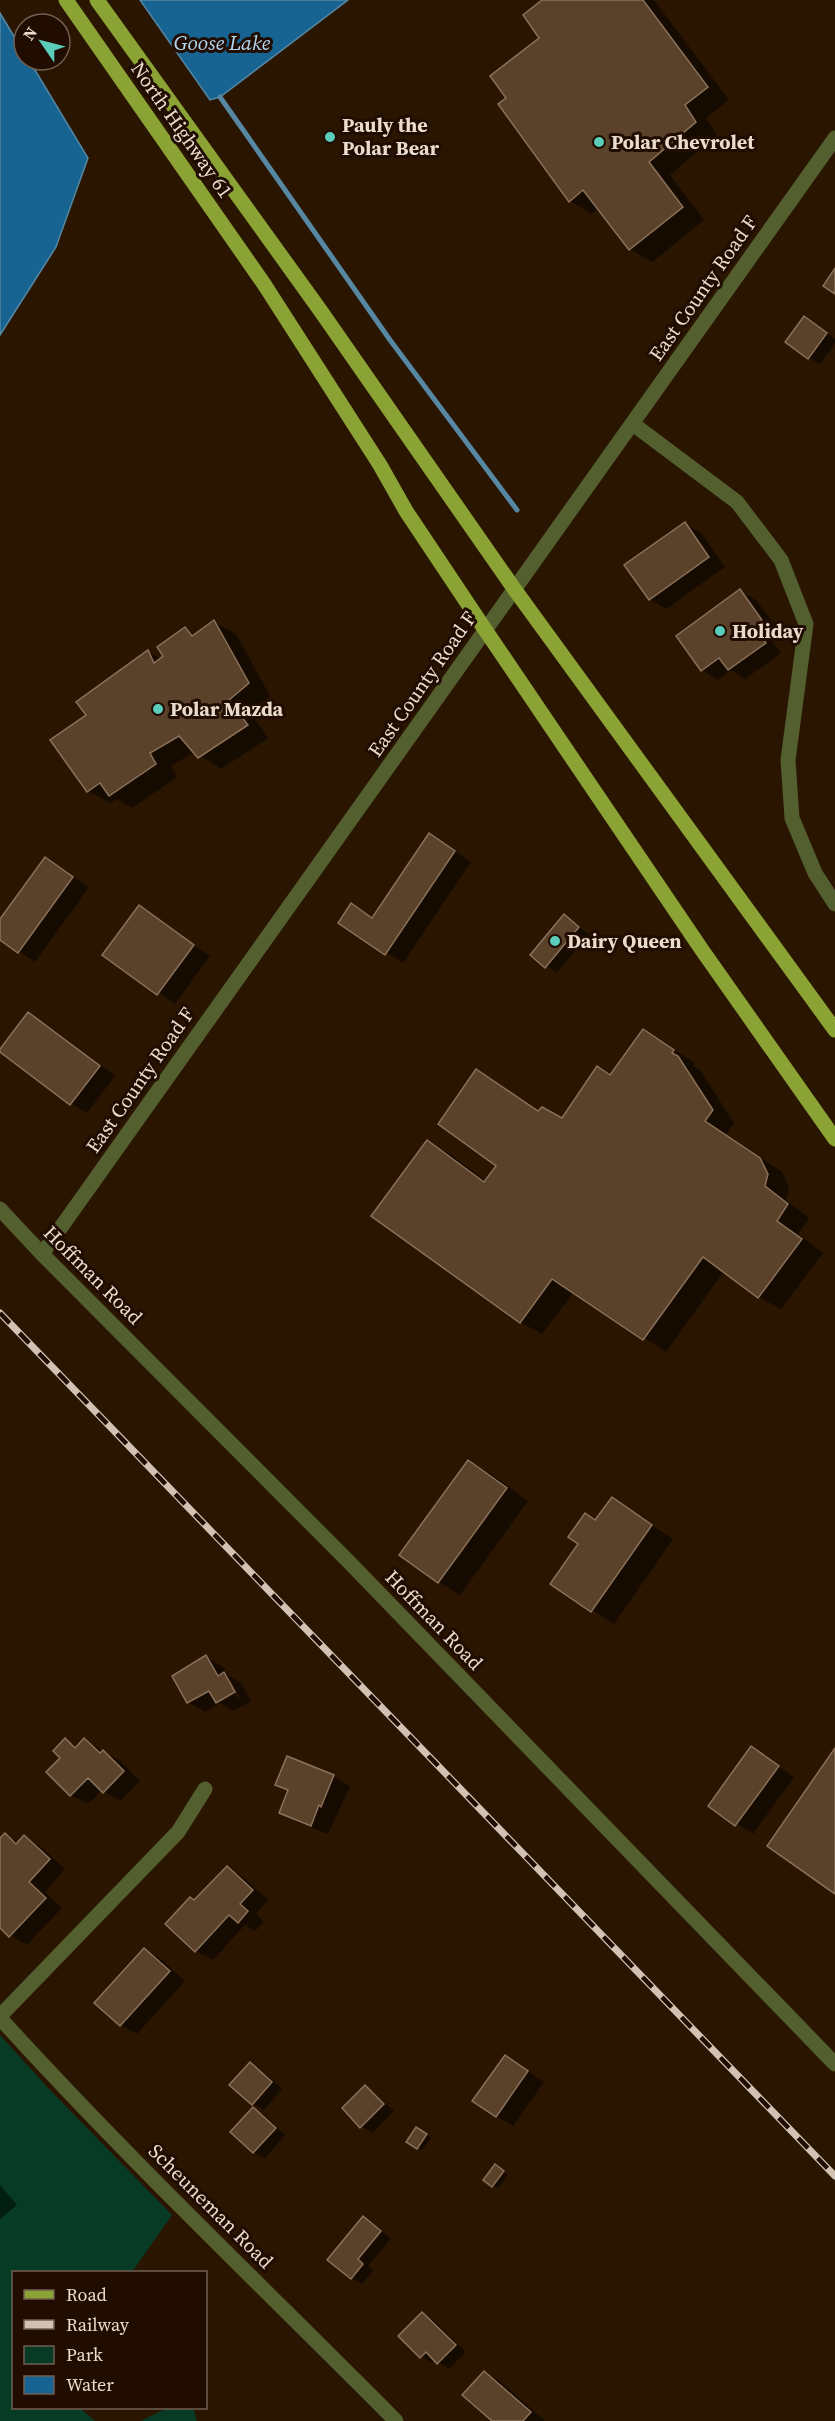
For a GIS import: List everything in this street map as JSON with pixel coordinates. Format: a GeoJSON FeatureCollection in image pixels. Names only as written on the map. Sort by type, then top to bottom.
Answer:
{"type":"FeatureCollection","features":[{"type":"Feature","properties":{"kind":"main road","name":"North Highway 61"},"geometry":{"type":"LineString","coordinates":[[66,0],[264,284],[380,465],[406,511],[486,631],[702,950],[835,1139]]}},
{"type":"Feature","properties":{"kind":"main road"},"geometry":{"type":"LineString","coordinates":[[97,0],[320,310],[515,590],[835,1030]]}},
{"type":"Feature","properties":{"kind":"street","name":"East County Road F"},"geometry":{"type":"LineString","coordinates":[[42,1254],[835,138]]}},
{"type":"Feature","properties":{"kind":"street"},"geometry":{"type":"LineString","coordinates":[[633,424],[737,502],[781,561],[806,624],[788,760],[792,818],[814,873],[835,904]]}},
{"type":"Feature","properties":{"kind":"street","name":"Hoffman Road"},"geometry":{"type":"LineString","coordinates":[[0,1209],[349,1562],[835,2064]]}},
{"type":"Feature","properties":{"kind":"street","name":"Scheuneman Road"},"geometry":{"type":"LineString","coordinates":[[205,1789],[178,1832],[0,2017],[81,2106],[200,2228],[396,2421]]}},
{"type":"Feature","properties":{"kind":"green space"},"geometry":{"type":"Polygon","coordinates":[[[0,2035],[50,2090],[172,2215],[133,2271],[12,2271],[12,2409],[81,2409],[95,2421],[0,2421],[0,2035]]]}},
{"type":"Feature","properties":{"kind":"green space"},"geometry":{"type":"Polygon","coordinates":[[[165,2409],[193,2409],[197,2421],[141,2421],[165,2409]]]}},
{"type":"Feature","properties":{"kind":"water","name":"Goose Lake"},"geometry":{"type":"Polygon","coordinates":[[[140,0],[348,0],[220,97],[210,100],[140,0]]]}},
{"type":"Feature","properties":{"kind":"water"},"geometry":{"type":"Polygon","coordinates":[[[0,13],[12,33],[12,72],[36,72],[88,158],[56,247],[0,335],[0,13]]]}},
{"type":"Feature","properties":{"kind":"building","name":"Polar Chevrolet"},"geometry":{"type":"Polygon","coordinates":[[[542,0],[643,0],[708,87],[685,105],[696,122],[649,162],[683,207],[629,250],[583,190],[569,202],[498,104],[506,98],[490,76],[539,38],[523,15],[542,0]]]}},
{"type":"Feature","properties":{"kind":"building"},"geometry":{"type":"Polygon","coordinates":[[[835,268],[835,294],[823,286],[835,268]]]}},
{"type":"Feature","properties":{"kind":"building"},"geometry":{"type":"Polygon","coordinates":[[[804,316],[827,333],[808,359],[785,342],[804,316]]]}},
{"type":"Feature","properties":{"kind":"building"},"geometry":{"type":"Polygon","coordinates":[[[685,522],[709,557],[649,600],[624,565],[685,522]]]}},
{"type":"Feature","properties":{"kind":"building","name":"Holiday"},"geometry":{"type":"Polygon","coordinates":[[[740,589],[762,620],[754,626],[766,643],[728,670],[719,658],[701,671],[676,636],[740,589]]]}},
{"type":"Feature","properties":{"kind":"building","name":"Polar Mazda"},"geometry":{"type":"Polygon","coordinates":[[[214,620],[249,683],[229,700],[248,725],[198,758],[179,736],[150,753],[156,764],[109,796],[100,783],[87,792],[50,740],[86,715],[76,702],[148,650],[154,663],[163,656],[157,647],[185,627],[192,636],[214,620]]]}},
{"type":"Feature","properties":{"kind":"building"},"geometry":{"type":"Polygon","coordinates":[[[429,833],[455,851],[385,955],[338,923],[351,903],[372,918],[429,833]]]}},
{"type":"Feature","properties":{"kind":"building"},"geometry":{"type":"Polygon","coordinates":[[[45,857],[73,877],[18,953],[0,940],[0,919],[45,857]]]}},
{"type":"Feature","properties":{"kind":"building"},"geometry":{"type":"Polygon","coordinates":[[[139,905],[194,945],[157,995],[102,955],[139,905]]]}},
{"type":"Feature","properties":{"kind":"building","name":"Dairy Queen"},"geometry":{"type":"Polygon","coordinates":[[[564,914],[579,927],[545,968],[530,955],[564,914]]]}},
{"type":"Feature","properties":{"kind":"building"},"geometry":{"type":"Polygon","coordinates":[[[28,1012],[100,1066],[70,1105],[0,1052],[28,1012]]]}},
{"type":"Feature","properties":{"kind":"building"},"geometry":{"type":"Polygon","coordinates":[[[643,1029],[674,1050],[672,1053],[678,1056],[713,1110],[705,1121],[760,1158],[768,1174],[765,1186],[788,1204],[777,1221],[802,1239],[758,1298],[703,1257],[643,1340],[552,1279],[520,1323],[371,1216],[427,1140],[484,1182],[496,1166],[438,1124],[476,1069],[538,1111],[542,1107],[562,1118],[597,1066],[610,1075],[643,1029]]]}},
{"type":"Feature","properties":{"kind":"building"},"geometry":{"type":"Polygon","coordinates":[[[468,1460],[507,1488],[438,1583],[399,1555],[468,1460]]]}},
{"type":"Feature","properties":{"kind":"building"},"geometry":{"type":"Polygon","coordinates":[[[612,1497],[652,1525],[591,1612],[550,1584],[578,1544],[568,1537],[585,1513],[595,1520],[612,1497]]]}},
{"type":"Feature","properties":{"kind":"building"},"geometry":{"type":"Polygon","coordinates":[[[206,1655],[218,1676],[224,1672],[235,1692],[216,1703],[209,1691],[187,1703],[172,1676],[206,1655]]]}},
{"type":"Feature","properties":{"kind":"building"},"geometry":{"type":"Polygon","coordinates":[[[65,1738],[75,1748],[84,1738],[100,1753],[103,1750],[124,1771],[103,1793],[88,1778],[70,1796],[46,1772],[60,1758],[53,1751],[65,1738]]]}},
{"type":"Feature","properties":{"kind":"building"},"geometry":{"type":"Polygon","coordinates":[[[751,1746],[779,1766],[735,1826],[708,1806],[751,1746]]]}},
{"type":"Feature","properties":{"kind":"building"},"geometry":{"type":"Polygon","coordinates":[[[835,1748],[835,1894],[767,1846],[835,1748]]]}},
{"type":"Feature","properties":{"kind":"building"},"geometry":{"type":"Polygon","coordinates":[[[287,1756],[334,1775],[311,1826],[279,1813],[288,1790],[275,1785],[287,1756]]]}},
{"type":"Feature","properties":{"kind":"building"},"geometry":{"type":"Polygon","coordinates":[[[5,1833],[16,1844],[24,1835],[50,1859],[29,1882],[46,1898],[9,1937],[0,1928],[0,1838],[5,1833]]]}},
{"type":"Feature","properties":{"kind":"building"},"geometry":{"type":"Polygon","coordinates":[[[227,1866],[253,1890],[240,1904],[248,1911],[238,1923],[229,1915],[195,1952],[165,1924],[190,1897],[194,1900],[227,1866]]]}},
{"type":"Feature","properties":{"kind":"building"},"geometry":{"type":"Polygon","coordinates":[[[144,1948],[170,1971],[120,2026],[94,2003],[144,1948]]]}},
{"type":"Feature","properties":{"kind":"building"},"geometry":{"type":"Polygon","coordinates":[[[505,2055],[528,2071],[496,2117],[472,2101],[505,2055]]]}},
{"type":"Feature","properties":{"kind":"building"},"geometry":{"type":"Polygon","coordinates":[[[250,2062],[272,2082],[252,2105],[229,2085],[250,2062]]]}},
{"type":"Feature","properties":{"kind":"building"},"geometry":{"type":"Polygon","coordinates":[[[365,2085],[384,2104],[360,2128],[342,2108],[365,2085]]]}},
{"type":"Feature","properties":{"kind":"building"},"geometry":{"type":"Polygon","coordinates":[[[253,2107],[276,2128],[253,2153],[230,2132],[253,2107]]]}},
{"type":"Feature","properties":{"kind":"building"},"geometry":{"type":"Polygon","coordinates":[[[416,2127],[427,2134],[417,2149],[406,2142],[416,2127]]]}},
{"type":"Feature","properties":{"kind":"building"},"geometry":{"type":"Polygon","coordinates":[[[495,2164],[504,2171],[492,2187],[483,2180],[495,2164]]]}},
{"type":"Feature","properties":{"kind":"building"},"geometry":{"type":"Polygon","coordinates":[[[363,2216],[381,2231],[358,2259],[363,2264],[351,2279],[327,2260],[363,2216]]]}},
{"type":"Feature","properties":{"kind":"building"},"geometry":{"type":"Polygon","coordinates":[[[422,2312],[456,2345],[437,2364],[426,2352],[420,2358],[398,2336],[422,2312]]]}},
{"type":"Feature","properties":{"kind":"building"},"geometry":{"type":"Polygon","coordinates":[[[484,2371],[531,2412],[523,2421],[492,2421],[462,2395],[484,2371]]]}},
{"type":"Feature","properties":{"kind":"waterway"},"geometry":{"type":"LineString","coordinates":[[220,97],[390,340],[517,510]]}},
{"type":"Feature","properties":{"kind":"railway"},"geometry":{"type":"LineString","coordinates":[[0,1313],[835,2176]]}},
{"type":"Feature","properties":{"kind":"place","name":"Pauly the Polar Bear"},"geometry":{"type":"Point","coordinates":[330,137]}},
{"type":"Feature","properties":{"kind":"place","name":"Polar Chevrolet"},"geometry":{"type":"Point","coordinates":[599,142]}},
{"type":"Feature","properties":{"kind":"place","name":"Holiday"},"geometry":{"type":"Point","coordinates":[720,631]}},
{"type":"Feature","properties":{"kind":"place","name":"Polar Mazda"},"geometry":{"type":"Point","coordinates":[158,709]}},
{"type":"Feature","properties":{"kind":"place","name":"Dairy Queen"},"geometry":{"type":"Point","coordinates":[555,941]}}]}
